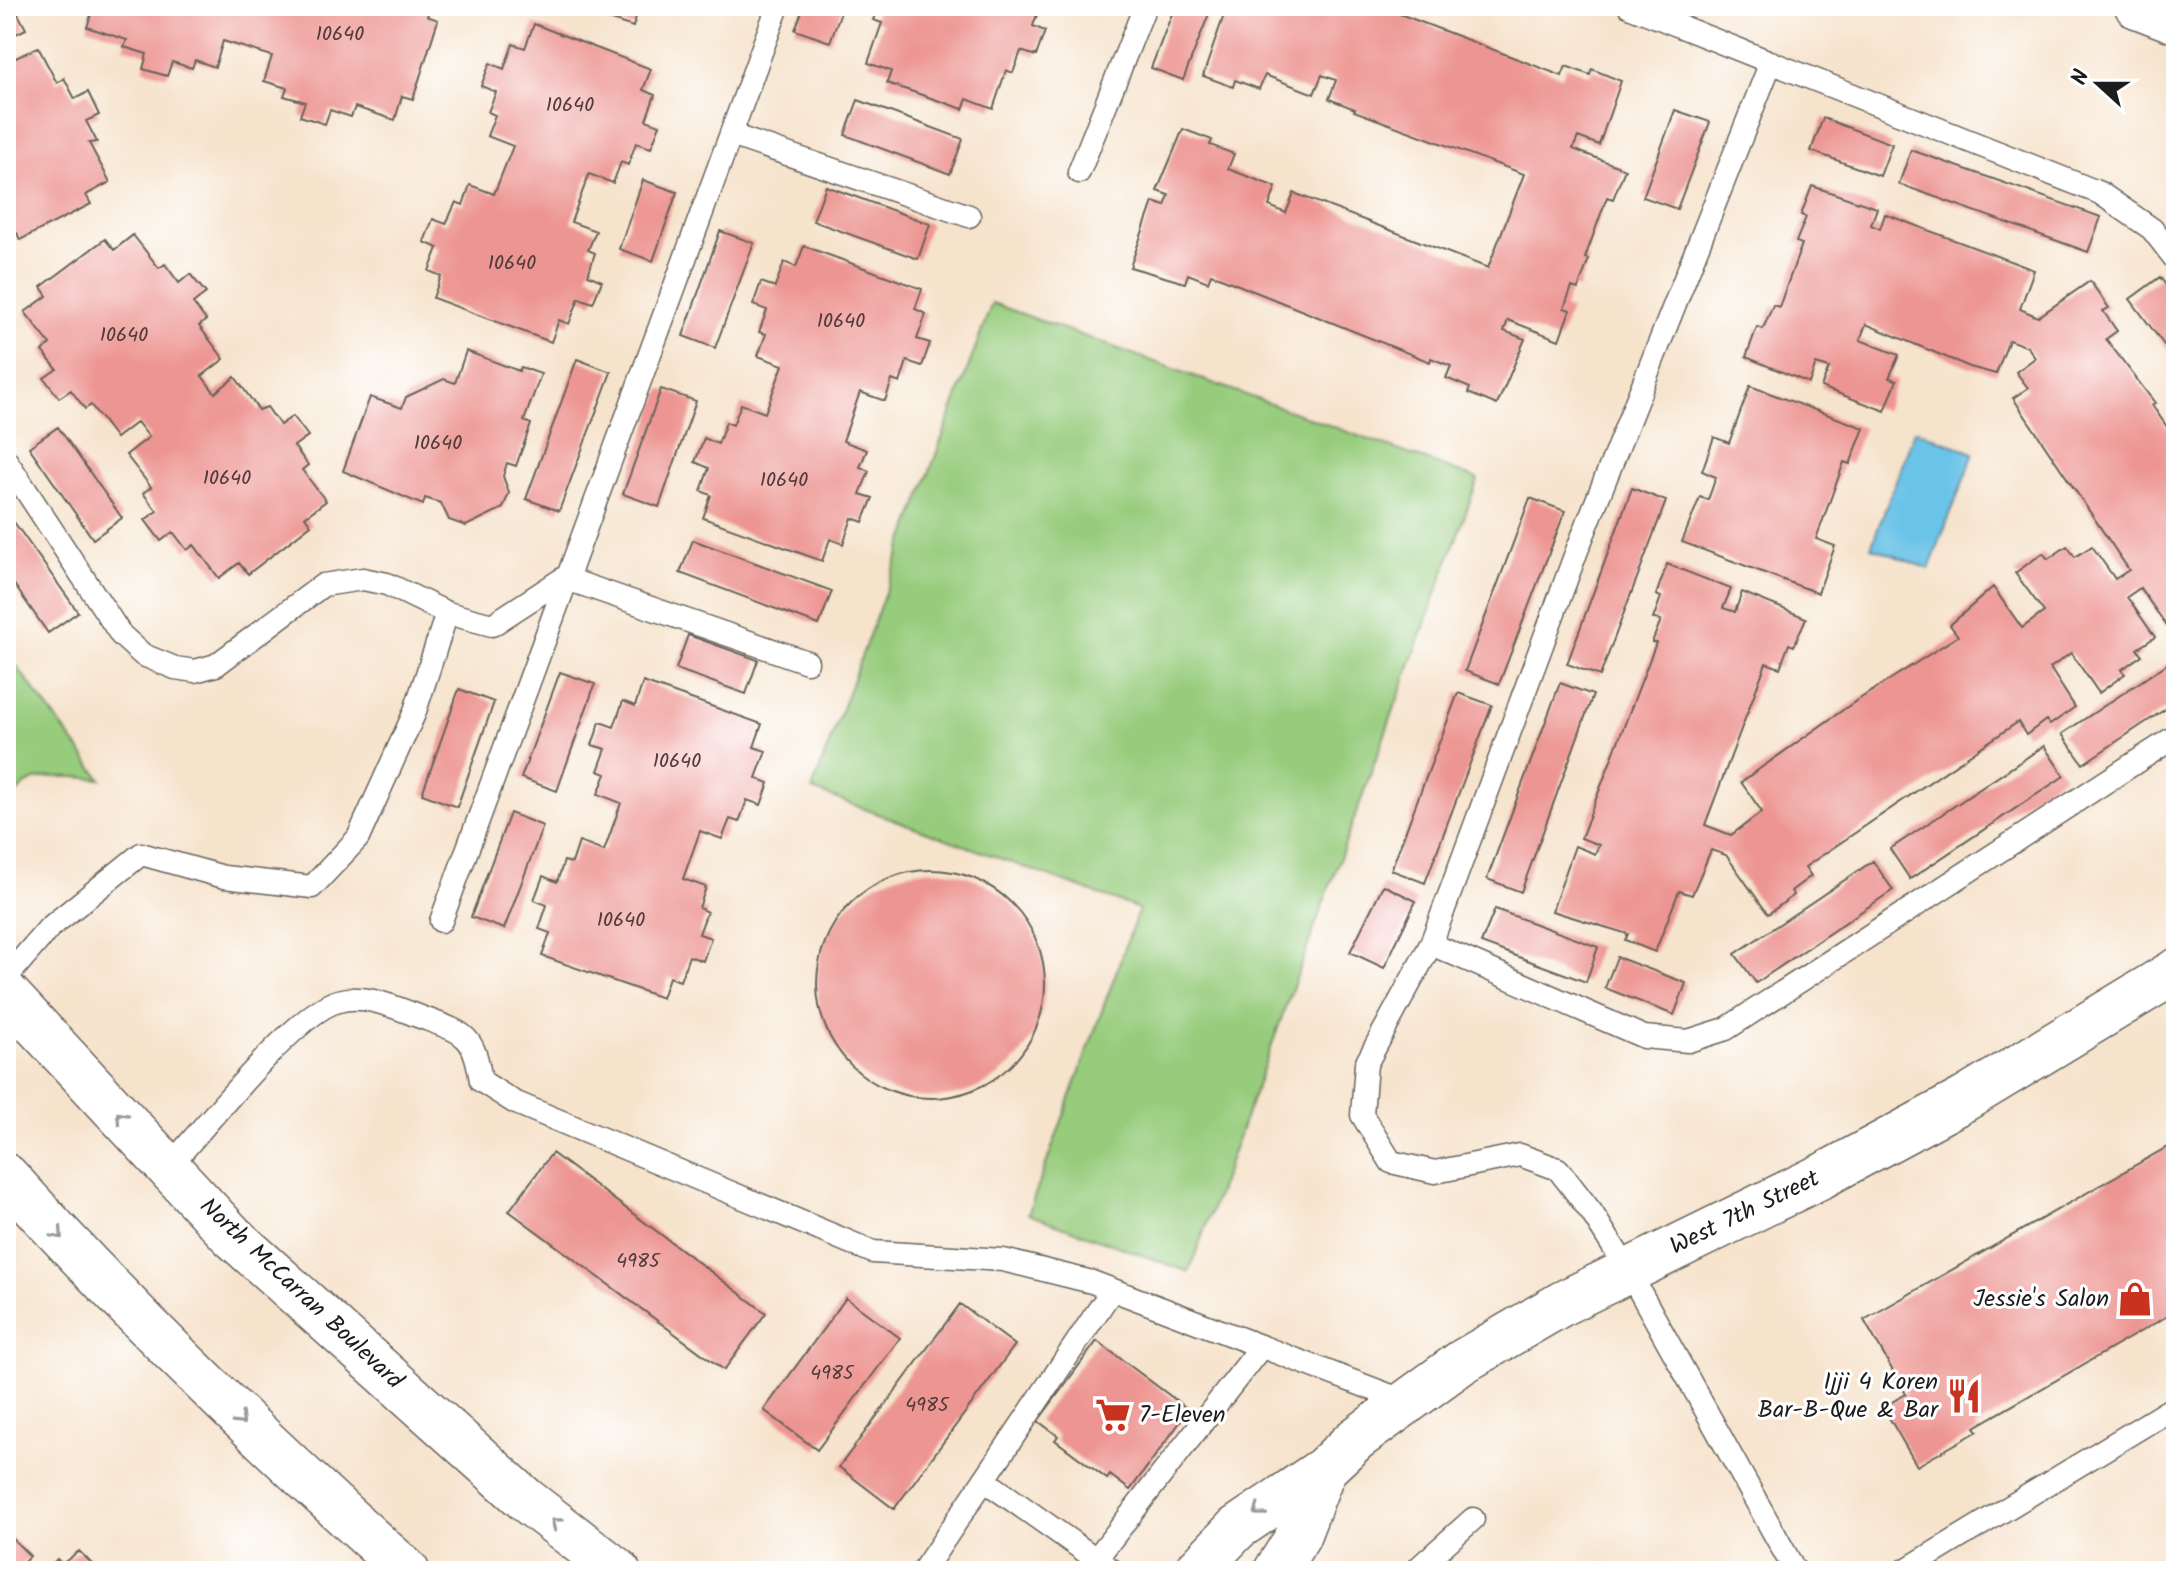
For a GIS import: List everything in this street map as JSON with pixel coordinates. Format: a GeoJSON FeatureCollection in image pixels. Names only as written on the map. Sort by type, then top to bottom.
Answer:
{"type":"FeatureCollection","features":[{"type":"Feature","properties":{"kind":"main road"},"geometry":{"type":"LineString","coordinates":[[2137,6],[2176,21]]}},
{"type":"Feature","properties":{"kind":"main road","name":"West 7th Street"},"geometry":{"type":"LineString","coordinates":[[1196,1571],[1237,1528],[1324,1469],[1356,1439],[1462,1362],[1563,1303],[1965,1099],[2176,971]]}},
{"type":"Feature","properties":{"kind":"main road","name":"North McCarran Boulevard"},"geometry":{"type":"LineString","coordinates":[[6,993],[168,1168],[267,1268],[526,1500],[618,1571]]}},
{"type":"Feature","properties":{"kind":"main road"},"geometry":{"type":"LineString","coordinates":[[6,1176],[93,1273],[267,1447],[407,1571]]}},
{"type":"Feature","properties":{"kind":"main road","name":"West 7th Street"},"geometry":{"type":"LineString","coordinates":[[1276,1571],[1298,1536],[1324,1469]]}},
{"type":"Feature","properties":{"kind":"lane"},"geometry":{"type":"LineString","coordinates":[[441,921],[564,578],[778,6]]}},
{"type":"Feature","properties":{"kind":"lane"},"geometry":{"type":"LineString","coordinates":[[1079,172],[1145,6]]}},
{"type":"Feature","properties":{"kind":"lane"},"geometry":{"type":"LineString","coordinates":[[1629,6],[2100,193],[2152,229],[2176,260]]}},
{"type":"Feature","properties":{"kind":"lane"},"geometry":{"type":"LineString","coordinates":[[1771,62],[1576,553],[1431,944],[1366,1064],[1362,1115],[1391,1162],[1435,1172],[1520,1155],[1558,1169],[1592,1213],[1629,1272],[1795,1571]]}},
{"type":"Feature","properties":{"kind":"lane"},"geometry":{"type":"LineString","coordinates":[[731,135],[969,216]]}},
{"type":"Feature","properties":{"kind":"lane"},"geometry":{"type":"LineString","coordinates":[[6,460],[121,635],[143,655],[175,668],[195,671],[216,665],[323,585],[363,579],[387,584],[447,613],[492,625],[564,578]]}},
{"type":"Feature","properties":{"kind":"lane"},"geometry":{"type":"LineString","coordinates":[[564,578],[807,662]]}},
{"type":"Feature","properties":{"kind":"lane"},"geometry":{"type":"LineString","coordinates":[[6,978],[49,928],[141,854],[224,877],[312,887],[358,838],[414,714],[447,613]]}},
{"type":"Feature","properties":{"kind":"lane"},"geometry":{"type":"LineString","coordinates":[[1431,944],[1644,1037],[1688,1041],[1726,1029],[2176,736]]}},
{"type":"Feature","properties":{"kind":"lane"},"geometry":{"type":"LineString","coordinates":[[168,1168],[291,1031],[336,1001],[368,999],[456,1030],[476,1048],[481,1081],[514,1102],[873,1252],[1003,1260],[1112,1290],[1407,1402]]}},
{"type":"Feature","properties":{"kind":"lane"},"geometry":{"type":"LineString","coordinates":[[923,1571],[1112,1290]]}},
{"type":"Feature","properties":{"kind":"lane"},"geometry":{"type":"LineString","coordinates":[[984,1480],[1104,1565],[1261,1347]]}},
{"type":"Feature","properties":{"kind":"lane"},"geometry":{"type":"LineString","coordinates":[[1904,1571],[2176,1406]]}},
{"type":"Feature","properties":{"kind":"lane"},"geometry":{"type":"LineString","coordinates":[[1415,1571],[1473,1519]]}},
{"type":"Feature","properties":{"kind":"green space"},"geometry":{"type":"Polygon","coordinates":[[[992,303],[1478,479],[1189,1272],[1028,1214],[1139,909],[812,790],[992,303]]]}},
{"type":"Feature","properties":{"kind":"green space"},"geometry":{"type":"Polygon","coordinates":[[[6,652],[101,779],[43,778],[23,787],[12,806],[6,845],[6,652]]]}},
{"type":"Feature","properties":{"kind":"water"},"geometry":{"type":"Polygon","coordinates":[[[1915,430],[1974,453],[1929,569],[1871,547],[1915,430]]]}},
{"type":"Feature","properties":{"kind":"building"},"geometry":{"type":"Polygon","coordinates":[[[6,6],[14,6],[26,29],[6,39],[6,6]]]}},
{"type":"Feature","properties":{"kind":"building"},"geometry":{"type":"Polygon","coordinates":[[[94,6],[431,6],[427,16],[438,20],[413,99],[402,96],[395,120],[355,107],[351,117],[330,110],[325,124],[300,116],[305,102],[284,96],[287,88],[264,81],[272,56],[223,41],[215,67],[195,60],[192,68],[172,62],[167,76],[143,69],[147,54],[124,47],[127,40],[87,27],[94,6]]]}},
{"type":"Feature","properties":{"kind":"building"},"geometry":{"type":"Polygon","coordinates":[[[567,6],[639,6],[633,27],[567,6]]]}},
{"type":"Feature","properties":{"kind":"building"},"geometry":{"type":"Polygon","coordinates":[[[804,6],[843,6],[830,42],[795,30],[804,6]]]}},
{"type":"Feature","properties":{"kind":"building"},"geometry":{"type":"Polygon","coordinates":[[[879,6],[1040,6],[1033,26],[1045,31],[1036,56],[1021,51],[1013,73],[1006,70],[993,109],[967,99],[963,109],[887,83],[891,71],[868,63],[882,23],[873,20],[879,6]]]}},
{"type":"Feature","properties":{"kind":"building"},"geometry":{"type":"Polygon","coordinates":[[[1175,6],[1212,6],[1183,80],[1151,68],[1175,6]]]}},
{"type":"Feature","properties":{"kind":"building"},"geometry":{"type":"Polygon","coordinates":[[[1242,6],[1379,6],[1562,76],[1566,66],[1590,75],[1592,69],[1621,81],[1599,145],[1578,137],[1573,149],[1625,169],[1613,199],[1607,197],[1585,258],[1589,259],[1578,289],[1572,287],[1564,308],[1570,310],[1559,340],[1508,320],[1504,331],[1525,339],[1497,405],[1468,393],[1470,388],[1446,378],[1451,366],[1431,358],[1430,362],[1211,274],[1208,282],[1188,274],[1185,283],[1130,267],[1153,202],[1165,206],[1169,195],[1157,191],[1183,129],[1212,140],[1210,145],[1234,154],[1228,169],[1276,187],[1269,206],[1286,213],[1294,193],[1488,268],[1524,174],[1329,99],[1336,80],[1322,75],[1314,94],[1265,75],[1259,89],[1235,80],[1233,87],[1203,76],[1226,9],[1239,14],[1242,6]]]}},
{"type":"Feature","properties":{"kind":"building"},"geometry":{"type":"Polygon","coordinates":[[[534,24],[651,69],[643,90],[655,95],[646,120],[660,125],[651,148],[636,143],[628,165],[621,162],[613,183],[589,174],[571,222],[596,231],[588,250],[595,253],[588,275],[602,281],[593,303],[579,298],[569,324],[559,320],[551,342],[433,298],[441,276],[429,271],[438,248],[424,242],[433,219],[446,224],[456,202],[463,205],[470,185],[494,194],[513,146],[487,136],[495,115],[488,112],[496,92],[481,86],[490,63],[504,69],[513,44],[525,48],[534,24]]]}},
{"type":"Feature","properties":{"kind":"building"},"geometry":{"type":"Polygon","coordinates":[[[38,47],[57,83],[64,78],[75,99],[88,92],[99,115],[86,121],[97,142],[89,143],[110,182],[86,195],[91,204],[20,240],[17,233],[6,238],[6,48],[12,60],[38,47]]]}},
{"type":"Feature","properties":{"kind":"building"},"geometry":{"type":"Polygon","coordinates":[[[858,100],[963,139],[950,174],[845,135],[858,100]]]}},
{"type":"Feature","properties":{"kind":"building"},"geometry":{"type":"Polygon","coordinates":[[[1675,110],[1710,122],[1677,209],[1643,197],[1675,110]]]}},
{"type":"Feature","properties":{"kind":"building"},"geometry":{"type":"Polygon","coordinates":[[[1823,118],[1892,144],[1880,176],[1811,151],[1823,118]]]}},
{"type":"Feature","properties":{"kind":"building"},"geometry":{"type":"Polygon","coordinates":[[[1911,150],[2101,217],[2088,252],[1899,184],[1911,150]]]}},
{"type":"Feature","properties":{"kind":"building"},"geometry":{"type":"Polygon","coordinates":[[[643,180],[677,192],[653,261],[619,249],[643,180]]]}},
{"type":"Feature","properties":{"kind":"building"},"geometry":{"type":"Polygon","coordinates":[[[826,186],[930,224],[918,259],[813,221],[826,186]]]}},
{"type":"Feature","properties":{"kind":"building"},"geometry":{"type":"Polygon","coordinates":[[[1812,186],[1877,208],[1871,225],[1880,229],[1885,214],[2034,270],[2020,309],[2038,317],[2090,281],[2109,308],[2103,311],[2117,331],[2106,339],[2155,403],[2152,405],[2176,440],[2176,639],[2140,588],[2127,597],[2155,637],[2137,649],[2142,655],[2121,670],[2125,674],[2099,693],[2071,653],[2050,668],[2075,707],[2050,725],[2046,720],[2026,735],[2018,722],[1805,867],[1811,876],[1791,891],[1794,895],[1768,914],[1726,855],[1711,850],[1692,895],[1679,891],[1655,952],[1625,940],[1628,934],[1552,911],[1575,846],[1595,854],[1599,845],[1581,838],[1656,643],[1652,642],[1661,620],[1653,619],[1661,597],[1656,595],[1667,564],[1731,589],[1723,608],[1735,612],[1742,592],[1806,618],[1794,646],[1789,644],[1780,668],[1766,663],[1705,825],[1731,835],[1762,812],[1741,782],[1850,705],[1958,636],[1950,625],[1993,587],[2022,628],[2044,612],[2015,573],[2043,553],[2048,559],[2067,546],[2075,557],[2092,546],[2115,579],[2129,570],[2013,398],[2028,388],[2016,372],[2035,358],[2028,347],[2009,340],[1996,374],[1970,367],[1866,324],[1860,340],[1899,355],[1889,378],[1897,380],[1885,411],[1821,387],[1829,368],[1816,364],[1809,383],[1746,357],[1757,327],[1763,329],[1773,305],[1779,307],[1802,244],[1796,242],[1806,217],[1801,215],[1812,186]]]}},
{"type":"Feature","properties":{"kind":"building"},"geometry":{"type":"Polygon","coordinates":[[[720,231],[754,243],[715,348],[683,336],[720,231]]]}},
{"type":"Feature","properties":{"kind":"building"},"geometry":{"type":"Polygon","coordinates":[[[133,235],[159,268],[165,264],[179,283],[190,274],[206,293],[193,303],[206,320],[199,326],[224,359],[202,376],[215,393],[235,377],[259,410],[267,407],[280,425],[293,416],[308,436],[294,446],[308,465],[302,470],[326,501],[305,517],[311,525],[248,574],[239,563],[219,578],[194,545],[187,550],[173,532],[161,541],[145,520],[157,511],[143,493],[151,487],[126,455],[149,437],[137,422],[116,438],[91,405],[85,409],[71,390],[59,398],[44,378],[57,369],[42,351],[50,344],[25,312],[47,296],[41,287],[105,239],[114,250],[133,235]]]}},
{"type":"Feature","properties":{"kind":"building"},"geometry":{"type":"Polygon","coordinates":[[[804,246],[922,289],[915,309],[926,314],[917,339],[930,343],[922,366],[907,361],[900,383],[892,380],[885,401],[860,392],[843,441],[867,450],[860,467],[869,471],[860,494],[873,498],[863,522],[852,518],[843,544],[830,539],[822,561],[703,518],[711,495],[701,491],[709,468],[695,462],[704,438],[718,444],[726,422],[733,425],[741,404],[765,413],[783,365],[758,356],[766,334],[759,332],[767,310],[753,305],[761,282],[775,287],[784,262],[796,267],[804,246]]]}},
{"type":"Feature","properties":{"kind":"building"},"geometry":{"type":"Polygon","coordinates":[[[2160,277],[2176,299],[2176,361],[2130,299],[2160,277]]]}},
{"type":"Feature","properties":{"kind":"building"},"geometry":{"type":"Polygon","coordinates":[[[466,351],[519,371],[521,367],[541,374],[524,421],[531,424],[516,466],[507,463],[503,476],[509,493],[503,508],[466,526],[449,520],[441,503],[425,498],[423,505],[343,471],[370,397],[402,408],[406,397],[444,379],[455,383],[466,351]]]}},
{"type":"Feature","properties":{"kind":"building"},"geometry":{"type":"Polygon","coordinates":[[[577,359],[611,372],[559,511],[526,499],[577,359]]]}},
{"type":"Feature","properties":{"kind":"building"},"geometry":{"type":"Polygon","coordinates":[[[1750,386],[1864,428],[1850,464],[1844,462],[1816,539],[1835,546],[1818,593],[1682,542],[1700,497],[1708,500],[1716,477],[1702,471],[1714,437],[1729,443],[1750,386]]]}},
{"type":"Feature","properties":{"kind":"building"},"geometry":{"type":"Polygon","coordinates":[[[661,389],[696,401],[659,507],[623,494],[661,389]]]}},
{"type":"Feature","properties":{"kind":"building"},"geometry":{"type":"Polygon","coordinates":[[[58,427],[122,518],[93,539],[29,447],[58,427]]]}},
{"type":"Feature","properties":{"kind":"building"},"geometry":{"type":"Polygon","coordinates":[[[1632,488],[1666,501],[1600,676],[1567,664],[1632,488]]]}},
{"type":"Feature","properties":{"kind":"building"},"geometry":{"type":"Polygon","coordinates":[[[1530,498],[1565,511],[1499,684],[1465,671],[1530,498]]]}},
{"type":"Feature","properties":{"kind":"building"},"geometry":{"type":"Polygon","coordinates":[[[14,522],[78,612],[48,633],[6,573],[6,527],[14,522]]]}},
{"type":"Feature","properties":{"kind":"building"},"geometry":{"type":"Polygon","coordinates":[[[693,540],[832,591],[819,625],[680,573],[693,540]]]}},
{"type":"Feature","properties":{"kind":"building"},"geometry":{"type":"Polygon","coordinates":[[[688,635],[758,660],[746,694],[676,669],[688,635]]]}},
{"type":"Feature","properties":{"kind":"building"},"geometry":{"type":"Polygon","coordinates":[[[2176,658],[2176,702],[2083,764],[2062,734],[2176,658]]]}},
{"type":"Feature","properties":{"kind":"building"},"geometry":{"type":"Polygon","coordinates":[[[560,672],[595,684],[557,791],[521,778],[560,672]]]}},
{"type":"Feature","properties":{"kind":"building"},"geometry":{"type":"Polygon","coordinates":[[[643,682],[762,724],[754,747],[766,751],[756,778],[769,783],[761,805],[747,800],[739,822],[730,819],[722,839],[700,831],[683,879],[706,887],[699,908],[707,912],[699,934],[711,938],[703,961],[689,956],[680,981],[669,977],[662,998],[542,956],[550,933],[539,929],[547,905],[534,900],[543,876],[557,882],[564,861],[572,863],[579,842],[604,851],[621,803],[598,794],[606,774],[598,771],[606,749],[592,745],[600,722],[614,727],[623,701],[635,706],[643,682]]]}},
{"type":"Feature","properties":{"kind":"building"},"geometry":{"type":"Polygon","coordinates":[[[1560,683],[1593,695],[1521,892],[1487,879],[1560,683]]]}},
{"type":"Feature","properties":{"kind":"building"},"geometry":{"type":"Polygon","coordinates":[[[459,689],[494,702],[457,807],[422,794],[459,689]]]}},
{"type":"Feature","properties":{"kind":"building"},"geometry":{"type":"Polygon","coordinates":[[[1458,693],[1492,705],[1425,883],[1391,870],[1458,693]]]}},
{"type":"Feature","properties":{"kind":"building"},"geometry":{"type":"Polygon","coordinates":[[[2044,746],[2064,776],[1910,879],[1890,849],[2044,746]]]}},
{"type":"Feature","properties":{"kind":"building"},"geometry":{"type":"Polygon","coordinates":[[[510,813],[543,826],[504,929],[471,917],[510,813]]]}},
{"type":"Feature","properties":{"kind":"building"},"geometry":{"type":"Polygon","coordinates":[[[1873,861],[1893,890],[1756,983],[1735,954],[1873,861]]]}},
{"type":"Feature","properties":{"kind":"building"},"geometry":{"type":"Polygon","coordinates":[[[931,870],[953,872],[975,879],[994,889],[1011,904],[1026,921],[1036,940],[1043,962],[1043,1006],[1036,1028],[1026,1047],[1011,1064],[994,1079],[975,1089],[953,1096],[931,1098],[909,1096],[887,1089],[868,1079],[851,1064],[836,1047],[826,1028],[819,1006],[817,984],[819,962],[826,940],[836,921],[851,904],[868,889],[887,879],[909,872],[931,870]]]}},
{"type":"Feature","properties":{"kind":"building"},"geometry":{"type":"Polygon","coordinates":[[[1383,885],[1416,901],[1384,968],[1350,952],[1383,885]]]}},
{"type":"Feature","properties":{"kind":"building"},"geometry":{"type":"Polygon","coordinates":[[[1495,909],[1598,947],[1586,982],[1481,943],[1495,909]]]}},
{"type":"Feature","properties":{"kind":"building"},"geometry":{"type":"Polygon","coordinates":[[[1617,957],[1686,983],[1674,1015],[1605,988],[1617,957]]]}},
{"type":"Feature","properties":{"kind":"building"},"geometry":{"type":"Polygon","coordinates":[[[2176,1142],[2176,1311],[1975,1427],[1978,1431],[1917,1466],[1883,1407],[1906,1394],[1864,1320],[2176,1142]]]}},
{"type":"Feature","properties":{"kind":"building"},"geometry":{"type":"Polygon","coordinates":[[[552,1153],[766,1313],[724,1370],[509,1211],[552,1153]]]}},
{"type":"Feature","properties":{"kind":"building"},"geometry":{"type":"Polygon","coordinates":[[[846,1298],[900,1338],[817,1450],[764,1410],[846,1298]]]}},
{"type":"Feature","properties":{"kind":"building"},"geometry":{"type":"Polygon","coordinates":[[[960,1304],[1015,1345],[894,1509],[839,1467],[960,1304]]]}},
{"type":"Feature","properties":{"kind":"building","name":"7-Eleven"},"geometry":{"type":"Polygon","coordinates":[[[1097,1341],[1189,1410],[1130,1490],[1110,1475],[1107,1479],[1055,1440],[1058,1436],[1038,1421],[1097,1341]]]}},
{"type":"Feature","properties":{"kind":"building"},"geometry":{"type":"Polygon","coordinates":[[[6,1532],[30,1556],[15,1571],[6,1571],[6,1532]]]}},
{"type":"Feature","properties":{"kind":"building"},"geometry":{"type":"Polygon","coordinates":[[[79,1551],[99,1571],[46,1571],[57,1559],[62,1564],[79,1551]]]}},
{"type":"Feature","properties":{"kind":"place","name":"Jessie's Salon"},"geometry":{"type":"Point","coordinates":[2135,1299]}},
{"type":"Feature","properties":{"kind":"place","name":"Ijji 4 Koren Bar-B-Que & Bar"},"geometry":{"type":"Point","coordinates":[1964,1396]}},
{"type":"Feature","properties":{"kind":"place","name":"7-Eleven"},"geometry":{"type":"Point","coordinates":[1113,1415]}}]}
